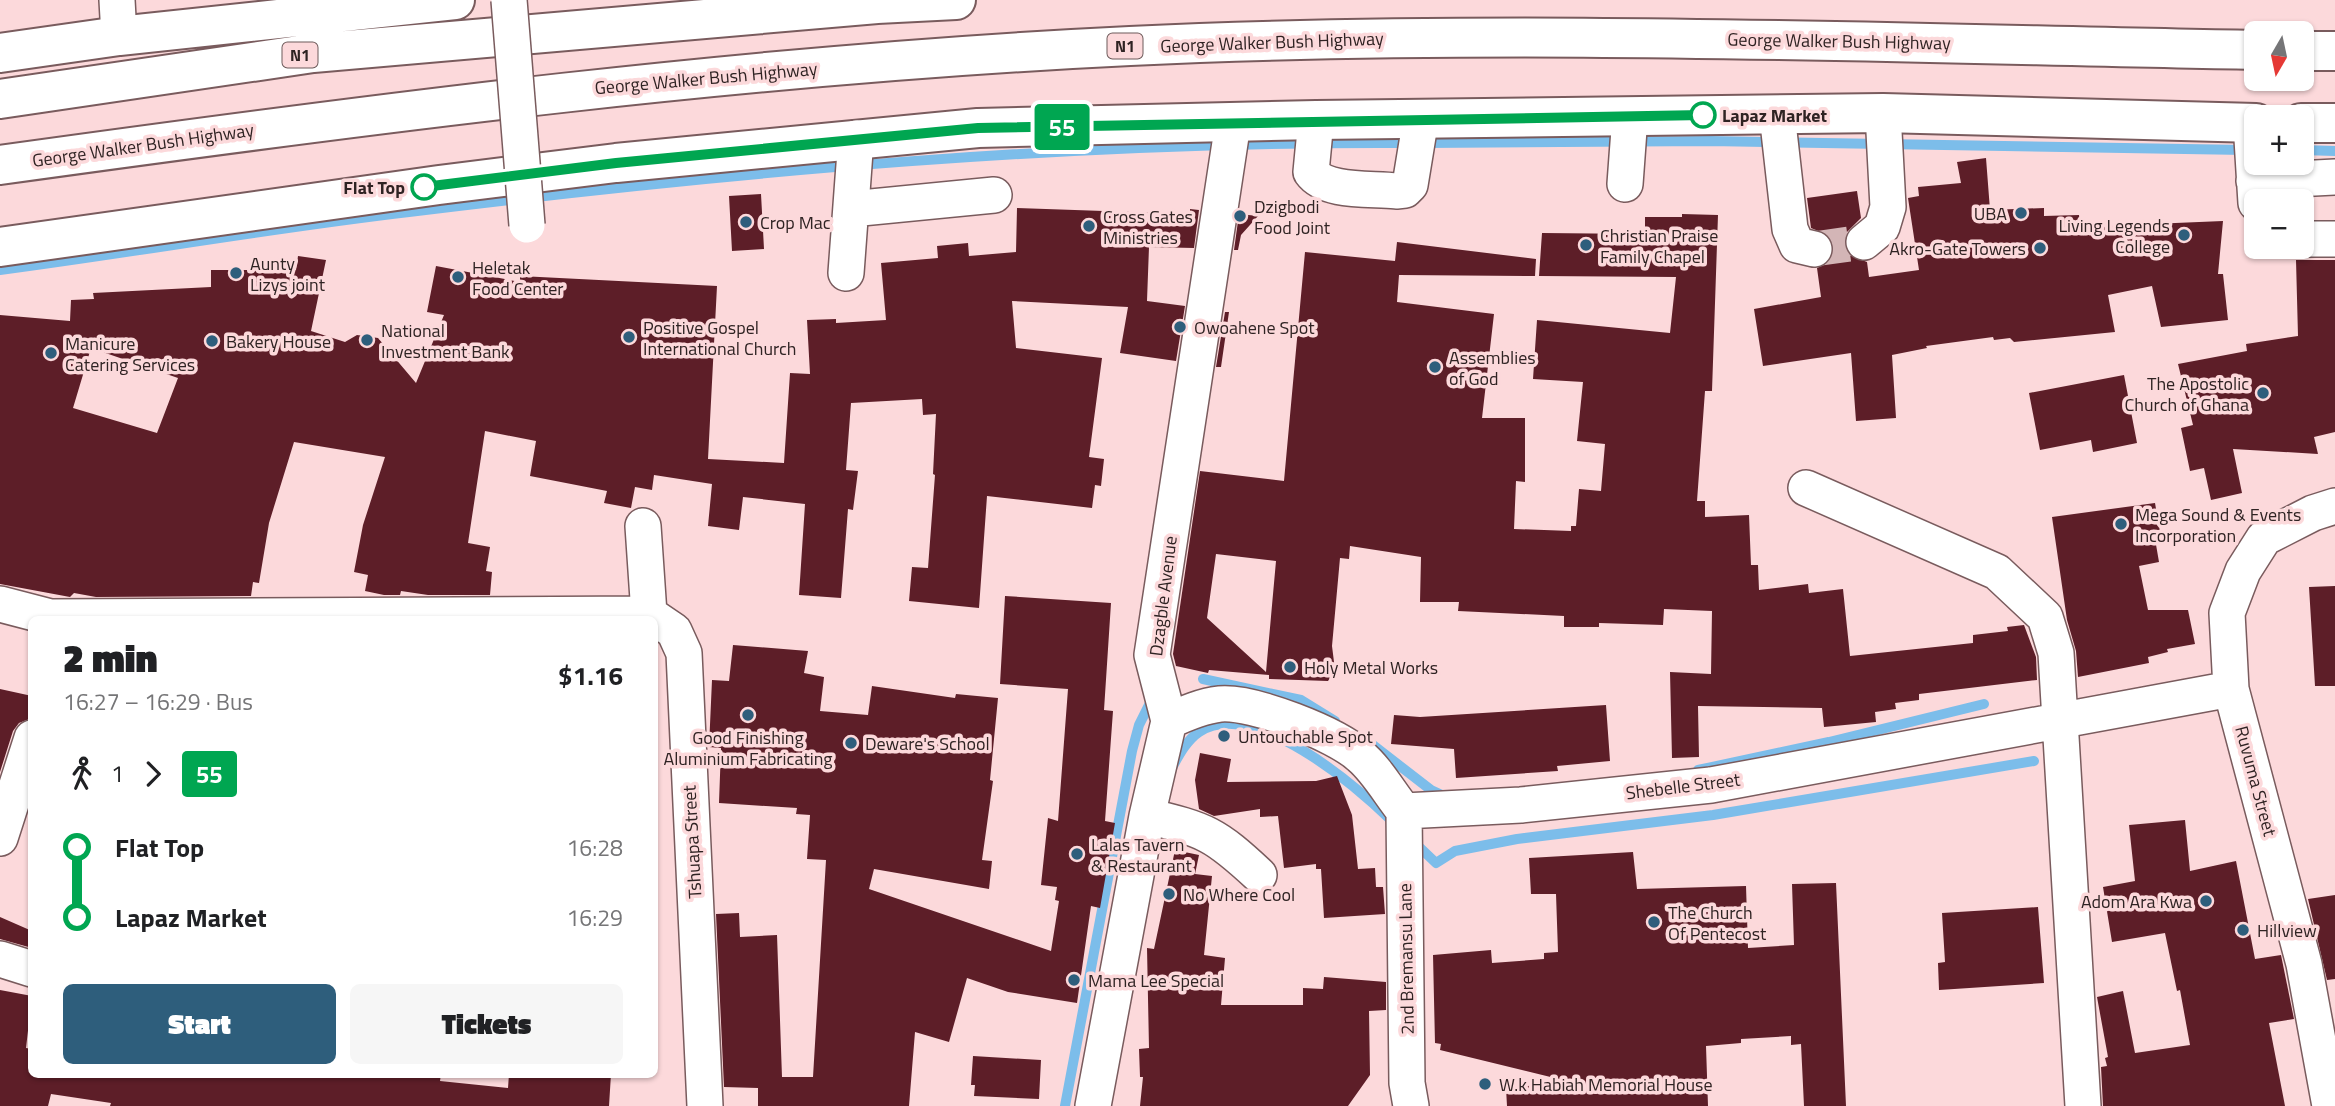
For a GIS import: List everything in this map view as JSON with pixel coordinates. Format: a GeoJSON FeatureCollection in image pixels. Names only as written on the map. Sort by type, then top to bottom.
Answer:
{"type":"FeatureCollection","features":[{"type":"Feature","properties":{"kind":"highway"},"geometry":{"type":"LineString","coordinates":[[0,53],[118,18],[455,0]]}},
{"type":"Feature","properties":{"kind":"highway","name":"N1"},"geometry":{"type":"LineString","coordinates":[[0,99],[313,54],[877,4],[956,0]]}},
{"type":"Feature","properties":{"kind":"highway"},"geometry":{"type":"LineString","coordinates":[[0,74],[118,18],[313,54]]}},
{"type":"Feature","properties":{"kind":"highway","name":"George Walker Bush Highway"},"geometry":{"type":"LineString","coordinates":[[0,165],[259,129],[607,86],[906,61],[1130,46],[1561,36],[2244,50]]}},
{"type":"Feature","properties":{"kind":"highway"},"geometry":{"type":"LineString","coordinates":[[2314,51],[2335,51]]}},
{"type":"Feature","properties":{"kind":"highway"},"geometry":{"type":"LineString","coordinates":[[0,247],[439,185],[856,138],[978,128],[1421,118],[1883,113],[2244,123]]}},
{"type":"Feature","properties":{"kind":"highway"},"geometry":{"type":"LineString","coordinates":[[2314,123],[2335,123]]}},
{"type":"Feature","properties":{"kind":"street"},"geometry":{"type":"LineString","coordinates":[[509,0],[527,225]]}},
{"type":"Feature","properties":{"kind":"street"},"geometry":{"type":"LineString","coordinates":[[1864,242],[1882,227],[1888,207],[1883,113]]}},
{"type":"Feature","properties":{"kind":"street"},"geometry":{"type":"LineString","coordinates":[[1777,114],[1790,229],[1797,245],[1814,249]]}},
{"type":"Feature","properties":{"kind":"street"},"geometry":{"type":"LineString","coordinates":[[1625,184],[1630,116]]}},
{"type":"Feature","properties":{"kind":"street"},"geometry":{"type":"LineString","coordinates":[[1316,120],[1311,172],[1317,180],[1332,185],[1396,191],[1405,190],[1410,185],[1421,118]]}},
{"type":"Feature","properties":{"kind":"street","name":"Dzagble Avenue"},"geometry":{"type":"LineString","coordinates":[[1094,1106],[1147,816],[1169,721],[1152,655],[1233,123]]}},
{"type":"Feature","properties":{"kind":"street"},"geometry":{"type":"LineString","coordinates":[[846,273],[856,138]]}},
{"type":"Feature","properties":{"kind":"street"},"geometry":{"type":"LineString","coordinates":[[2271,189],[2335,177]]}},
{"type":"Feature","properties":{"kind":"street"},"geometry":{"type":"LineString","coordinates":[[851,209],[994,195]]}},
{"type":"Feature","properties":{"kind":"street"},"geometry":{"type":"LineString","coordinates":[[2314,239],[2335,239]]}},
{"type":"Feature","properties":{"kind":"street"},"geometry":{"type":"LineString","coordinates":[[1806,488],[1997,572],[2045,617],[2056,653],[2083,1106]]}},
{"type":"Feature","properties":{"kind":"street","name":"Ruvuma Street"},"geometry":{"type":"LineString","coordinates":[[2330,1106],[2304,964],[2231,690],[2227,613],[2243,571],[2264,538],[2313,513],[2335,506]]}},
{"type":"Feature","properties":{"kind":"street"},"geometry":{"type":"LineString","coordinates":[[350,616],[649,614],[643,526]]}},
{"type":"Feature","properties":{"kind":"street"},"geometry":{"type":"LineString","coordinates":[[0,604],[43,616]]}},
{"type":"Feature","properties":{"kind":"street","name":"Tshuapa Street"},"geometry":{"type":"LineString","coordinates":[[658,620],[674,631],[684,653],[705,1106]]}},
{"type":"Feature","properties":{"kind":"street","name":"Shebelle Street"},"geometry":{"type":"LineString","coordinates":[[1404,811],[1521,805],[1711,785],[2231,690]]}},
{"type":"Feature","properties":{"kind":"street"},"geometry":{"type":"LineString","coordinates":[[1169,721],[1192,710],[1222,704],[1255,709],[1293,722],[1361,756],[1404,811]]}},
{"type":"Feature","properties":{"kind":"street"},"geometry":{"type":"LineString","coordinates":[[0,838],[28,750]]}},
{"type":"Feature","properties":{"kind":"street","name":"2nd Bremansu Lane"},"geometry":{"type":"LineString","coordinates":[[1404,811],[1407,1083],[1411,1106]]}},
{"type":"Feature","properties":{"kind":"street"},"geometry":{"type":"LineString","coordinates":[[1147,816],[1198,828],[1217,838],[1259,875]]}},
{"type":"Feature","properties":{"kind":"street"},"geometry":{"type":"LineString","coordinates":[[0,959],[28,968]]}},
{"type":"Feature","properties":{"kind":"building"},"geometry":{"type":"Polygon","coordinates":[[[1986,158],[1990,210],[2044,208],[2044,216],[2079,215],[2080,227],[2223,221],[2218,274],[2223,274],[2228,320],[2161,327],[2152,286],[2108,295],[2115,332],[2014,342],[2010,338],[1994,340],[1993,337],[1926,346],[1927,348],[1892,355],[1896,418],[1856,421],[1851,353],[1763,366],[1754,309],[1821,297],[1817,268],[1828,263],[1833,254],[1833,244],[1828,235],[1811,228],[1807,198],[1857,191],[1861,218],[1845,234],[1844,245],[1849,255],[1867,262],[1869,277],[1919,270],[1908,198],[1919,196],[1918,187],[1961,183],[1957,162],[1986,158]]]}},
{"type":"Feature","properties":{"kind":"building","name":"Crop Mac"},"geometry":{"type":"Polygon","coordinates":[[[761,194],[764,249],[732,251],[729,196],[761,194]]]}},
{"type":"Feature","properties":{"kind":"building"},"geometry":{"type":"Polygon","coordinates":[[[1017,208],[1190,214],[1190,209],[1199,210],[1194,248],[1149,247],[1147,301],[1185,306],[1176,361],[1120,353],[1128,307],[1012,301],[1016,348],[1102,358],[1089,457],[1104,459],[1101,486],[1095,485],[1092,508],[987,496],[979,608],[909,601],[912,567],[928,568],[935,475],[936,414],[923,415],[922,399],[851,403],[846,470],[858,471],[853,510],[848,509],[841,598],[799,595],[805,504],[743,497],[739,530],[708,526],[712,484],[654,475],[652,490],[635,487],[631,508],[604,503],[607,491],[530,476],[536,441],[485,431],[468,543],[490,547],[486,571],[492,572],[490,595],[428,595],[401,591],[400,595],[384,595],[365,591],[368,575],[354,572],[363,525],[385,457],[294,442],[269,523],[259,583],[253,582],[251,596],[96,597],[74,593],[70,597],[0,584],[0,315],[70,321],[71,300],[94,299],[93,293],[211,287],[211,270],[296,270],[298,256],[326,260],[311,331],[345,342],[357,335],[378,338],[416,383],[444,315],[427,312],[436,266],[520,282],[520,276],[717,286],[708,459],[784,463],[790,373],[810,374],[807,320],[836,319],[836,323],[886,320],[881,263],[938,258],[937,246],[968,243],[969,256],[1016,252],[1017,208]],[[91,348],[73,408],[157,433],[178,378],[91,348]]]}},
{"type":"Feature","properties":{"kind":"building"},"geometry":{"type":"Polygon","coordinates":[[[1239,214],[1258,216],[1241,235],[1238,250],[1234,250],[1239,214]]]}},
{"type":"Feature","properties":{"kind":"building"},"geometry":{"type":"Polygon","coordinates":[[[1682,214],[1718,215],[1712,391],[1705,391],[1697,501],[1705,501],[1705,517],[1749,515],[1751,565],[1758,565],[1759,590],[1808,584],[1809,593],[1843,589],[1850,656],[1973,643],[1973,635],[2008,631],[2007,627],[2024,625],[2036,657],[2037,680],[1919,694],[1919,700],[1895,703],[1896,709],[1875,712],[1876,722],[1824,727],[1822,708],[1698,706],[1699,757],[1672,758],[1670,672],[1711,674],[1712,611],[1664,609],[1663,625],[1599,623],[1599,627],[1564,627],[1564,616],[1458,611],[1459,602],[1420,602],[1421,557],[1350,546],[1349,559],[1340,558],[1332,646],[1335,670],[1328,681],[1269,679],[1269,675],[1209,670],[1208,673],[1176,666],[1173,654],[1200,471],[1284,481],[1305,252],[1395,261],[1397,242],[1536,259],[1535,276],[1399,275],[1397,302],[1494,314],[1482,418],[1525,418],[1525,482],[1516,481],[1514,529],[1571,531],[1571,526],[1576,526],[1579,489],[1601,491],[1605,444],[1577,441],[1583,382],[1533,379],[1537,320],[1670,333],[1676,277],[1539,276],[1542,233],[1645,234],[1645,217],[1682,217],[1682,214]],[[1216,554],[1207,618],[1266,672],[1276,561],[1216,554]]]}},
{"type":"Feature","properties":{"kind":"building"},"geometry":{"type":"Polygon","coordinates":[[[2296,260],[2335,260],[2335,432],[2314,437],[2318,454],[2233,449],[2242,493],[2211,500],[2204,468],[2190,471],[2181,428],[2193,425],[2178,364],[2247,351],[2246,344],[2298,336],[2296,260]]]}},
{"type":"Feature","properties":{"kind":"building"},"geometry":{"type":"Polygon","coordinates":[[[1225,312],[1229,312],[1221,367],[1216,367],[1225,312]]]}},
{"type":"Feature","properties":{"kind":"building"},"geometry":{"type":"Polygon","coordinates":[[[2124,375],[2137,443],[2093,452],[2091,440],[2040,450],[2029,393],[2124,375]]]}},
{"type":"Feature","properties":{"kind":"building"},"geometry":{"type":"Polygon","coordinates":[[[2155,503],[2160,532],[2154,533],[2159,562],[2139,566],[2148,610],[2188,610],[2195,644],[2167,649],[2168,652],[2148,657],[2149,663],[2078,677],[2076,651],[2067,620],[2052,517],[2155,503]]]}},
{"type":"Feature","properties":{"kind":"building"},"geometry":{"type":"Polygon","coordinates":[[[2335,586],[2335,686],[2315,686],[2309,587],[2335,586]]]}},
{"type":"Feature","properties":{"kind":"building"},"geometry":{"type":"Polygon","coordinates":[[[1005,596],[1111,603],[1104,710],[1113,711],[1105,821],[1115,823],[1100,908],[1091,906],[1077,1003],[1008,992],[967,978],[949,1042],[915,1032],[909,1106],[758,1106],[758,1088],[724,1087],[716,914],[739,913],[740,937],[777,935],[782,1077],[813,1077],[826,860],[807,859],[810,815],[796,814],[797,808],[719,803],[721,748],[709,747],[712,680],[729,681],[733,645],[808,651],[804,673],[824,677],[820,711],[868,715],[872,686],[955,698],[956,694],[998,698],[990,780],[993,781],[982,860],[992,861],[989,889],[874,869],[869,889],[1051,951],[1059,901],[1055,900],[1057,887],[1041,885],[1048,818],[1058,821],[1068,689],[1000,684],[1005,596]]]}},
{"type":"Feature","properties":{"kind":"building"},"geometry":{"type":"Polygon","coordinates":[[[0,689],[28,695],[28,720],[19,723],[13,731],[0,772],[0,689]]]}},
{"type":"Feature","properties":{"kind":"building"},"geometry":{"type":"Polygon","coordinates":[[[1606,705],[1610,761],[1557,766],[1558,771],[1456,778],[1454,749],[1391,744],[1394,715],[1420,717],[1606,705]]]}},
{"type":"Feature","properties":{"kind":"building"},"geometry":{"type":"Polygon","coordinates":[[[1200,753],[1231,759],[1227,782],[1316,781],[1337,776],[1352,815],[1358,869],[1375,868],[1376,887],[1383,887],[1385,914],[1324,918],[1321,869],[1316,869],[1316,864],[1284,868],[1278,816],[1260,817],[1260,809],[1214,816],[1199,809],[1195,780],[1200,753]]]}},
{"type":"Feature","properties":{"kind":"building"},"geometry":{"type":"Polygon","coordinates":[[[2185,820],[2190,871],[2236,861],[2255,959],[2281,955],[2294,1019],[2269,1023],[2285,1106],[2103,1106],[2101,1067],[2107,1066],[2105,1058],[2108,1057],[2097,997],[2123,991],[2135,1053],[2190,1045],[2180,990],[2177,991],[2165,933],[2112,942],[2103,887],[2135,881],[2129,825],[2185,820]]]}},
{"type":"Feature","properties":{"kind":"building"},"geometry":{"type":"Polygon","coordinates":[[[1175,850],[1199,855],[1195,874],[1212,876],[1204,955],[1225,958],[1221,1005],[1303,1005],[1303,988],[1323,989],[1324,977],[1386,982],[1386,1010],[1369,1011],[1370,1075],[1348,1106],[1140,1106],[1143,1077],[1140,1077],[1139,1049],[1149,1048],[1147,948],[1154,949],[1175,850]]]}},
{"type":"Feature","properties":{"kind":"building"},"geometry":{"type":"Polygon","coordinates":[[[1633,852],[1637,889],[1746,886],[1748,948],[1794,945],[1792,884],[1836,883],[1846,1106],[1804,1106],[1801,1044],[1791,1045],[1791,1036],[1741,1039],[1741,1043],[1706,1046],[1708,1106],[1507,1106],[1506,1088],[1571,1082],[1440,1050],[1441,1044],[1435,1043],[1433,955],[1491,950],[1492,963],[1544,959],[1544,953],[1558,952],[1556,894],[1531,894],[1529,858],[1633,852]]]}},
{"type":"Feature","properties":{"kind":"building"},"geometry":{"type":"Polygon","coordinates":[[[2335,895],[2335,979],[2327,980],[2308,899],[2335,895]]]}},
{"type":"Feature","properties":{"kind":"building"},"geometry":{"type":"Polygon","coordinates":[[[2038,907],[2044,983],[1939,990],[1938,963],[1945,962],[1942,913],[2038,907]]]}},
{"type":"Feature","properties":{"kind":"building"},"geometry":{"type":"Polygon","coordinates":[[[0,917],[28,929],[28,947],[0,939],[0,917]]]}},
{"type":"Feature","properties":{"kind":"building"},"geometry":{"type":"Polygon","coordinates":[[[0,990],[28,995],[28,1078],[440,1078],[440,1081],[508,1088],[509,1078],[611,1078],[609,1106],[110,1106],[111,1103],[51,1094],[48,1106],[0,1106],[0,990]]]}},
{"type":"Feature","properties":{"kind":"building"},"geometry":{"type":"Polygon","coordinates":[[[973,1056],[1041,1060],[1039,1099],[974,1096],[975,1085],[971,1085],[973,1056]]]}},
{"type":"Feature","properties":{"kind":"waterway"},"geometry":{"type":"LineString","coordinates":[[1425,143],[1710,141],[2244,150]]}},
{"type":"Feature","properties":{"kind":"waterway"},"geometry":{"type":"LineString","coordinates":[[0,270],[358,218],[783,172],[908,161],[1159,147],[1410,143]]}},
{"type":"Feature","properties":{"kind":"waterway"},"geometry":{"type":"LineString","coordinates":[[2314,150],[2335,151]]}},
{"type":"Feature","properties":{"kind":"waterway"},"geometry":{"type":"LineString","coordinates":[[1203,679],[1301,700],[1335,721]]}},
{"type":"Feature","properties":{"kind":"waterway"},"geometry":{"type":"LineString","coordinates":[[1065,1106],[1132,751],[1139,725],[1152,699]]}},
{"type":"Feature","properties":{"kind":"waterway"},"geometry":{"type":"LineString","coordinates":[[1698,770],[1829,742],[1984,704]]}},
{"type":"Feature","properties":{"kind":"waterway"},"geometry":{"type":"LineString","coordinates":[[1173,766],[1187,743],[1199,732],[1222,724],[1247,726],[1303,750],[1330,768],[1393,822]]}},
{"type":"Feature","properties":{"kind":"waterway"},"geometry":{"type":"LineString","coordinates":[[1369,742],[1431,790],[1444,796]]}},
{"type":"Feature","properties":{"kind":"waterway"},"geometry":{"type":"LineString","coordinates":[[1414,842],[1436,863],[1455,851],[1517,839],[1713,815],[2034,761]]}},
{"type":"Feature","properties":{"kind":"tunnel"},"geometry":{"type":"LineString","coordinates":[[1814,249],[1864,242]]}},
{"type":"Feature","properties":{"kind":"bus line","name":"55"},"geometry":{"type":"LineString","coordinates":[[424,187],[616,163],[978,128],[1703,115]]}},
{"type":"Feature","properties":{"kind":"place","name":"Lapaz Market"},"geometry":{"type":"Point","coordinates":[1703,115]}},
{"type":"Feature","properties":{"kind":"place","name":"Flat Top"},"geometry":{"type":"Point","coordinates":[424,187]}},
{"type":"Feature","properties":{"kind":"place","name":"UBA"},"geometry":{"type":"Point","coordinates":[2021,213]}},
{"type":"Feature","properties":{"kind":"place","name":"Dzigbodi Food Joint"},"geometry":{"type":"Point","coordinates":[1240,216]}},
{"type":"Feature","properties":{"kind":"place","name":"Crop Mac"},"geometry":{"type":"Point","coordinates":[746,222]}},
{"type":"Feature","properties":{"kind":"place","name":"Cross Gates Ministries"},"geometry":{"type":"Point","coordinates":[1089,226]}},
{"type":"Feature","properties":{"kind":"place","name":"Living Legends College"},"geometry":{"type":"Point","coordinates":[2184,235]}},
{"type":"Feature","properties":{"kind":"place","name":"Christian Praise Family Chapel"},"geometry":{"type":"Point","coordinates":[1586,245]}},
{"type":"Feature","properties":{"kind":"place","name":"Akro-Gate Towers"},"geometry":{"type":"Point","coordinates":[2040,248]}},
{"type":"Feature","properties":{"kind":"place","name":"Aunty Lizys joint"},"geometry":{"type":"Point","coordinates":[236,273]}},
{"type":"Feature","properties":{"kind":"place","name":"Heletak Food Center"},"geometry":{"type":"Point","coordinates":[458,277]}},
{"type":"Feature","properties":{"kind":"place","name":"Owoahene Spot"},"geometry":{"type":"Point","coordinates":[1180,327]}},
{"type":"Feature","properties":{"kind":"place","name":"Positive Gospel International Church"},"geometry":{"type":"Point","coordinates":[629,337]}},
{"type":"Feature","properties":{"kind":"place","name":"National Investment Bank"},"geometry":{"type":"Point","coordinates":[367,340]}},
{"type":"Feature","properties":{"kind":"place","name":"Bakery House"},"geometry":{"type":"Point","coordinates":[212,341]}},
{"type":"Feature","properties":{"kind":"place","name":"Manicure Catering Services"},"geometry":{"type":"Point","coordinates":[51,353]}},
{"type":"Feature","properties":{"kind":"place","name":"Assemblies of God"},"geometry":{"type":"Point","coordinates":[1435,367]}},
{"type":"Feature","properties":{"kind":"place","name":"The Apostolic Church of Ghana"},"geometry":{"type":"Point","coordinates":[2263,393]}},
{"type":"Feature","properties":{"kind":"place","name":"Mega Sound & Events Incorporation"},"geometry":{"type":"Point","coordinates":[2121,524]}},
{"type":"Feature","properties":{"kind":"place","name":"Holy Metal Works"},"geometry":{"type":"Point","coordinates":[1290,667]}},
{"type":"Feature","properties":{"kind":"place","name":"Good Finishing Aluminium Fabricating"},"geometry":{"type":"Point","coordinates":[748,715]}},
{"type":"Feature","properties":{"kind":"place","name":"Untouchable Spot"},"geometry":{"type":"Point","coordinates":[1224,736]}},
{"type":"Feature","properties":{"kind":"place","name":"Deware's School"},"geometry":{"type":"Point","coordinates":[851,743]}},
{"type":"Feature","properties":{"kind":"place","name":"Lalas Tavern & Restaurant"},"geometry":{"type":"Point","coordinates":[1077,854]}},
{"type":"Feature","properties":{"kind":"place","name":"No Where Cool"},"geometry":{"type":"Point","coordinates":[1169,894]}},
{"type":"Feature","properties":{"kind":"place","name":"Adom Ara Kwa"},"geometry":{"type":"Point","coordinates":[2206,901]}},
{"type":"Feature","properties":{"kind":"place","name":"The Church Of Pentecost"},"geometry":{"type":"Point","coordinates":[1654,922]}},
{"type":"Feature","properties":{"kind":"place","name":"Hillview"},"geometry":{"type":"Point","coordinates":[2243,930]}},
{"type":"Feature","properties":{"kind":"place","name":"Mama Lee Special"},"geometry":{"type":"Point","coordinates":[1074,980]}},
{"type":"Feature","properties":{"kind":"place","name":"W.k Habiah Memorial House"},"geometry":{"type":"Point","coordinates":[1485,1084]}}]}
